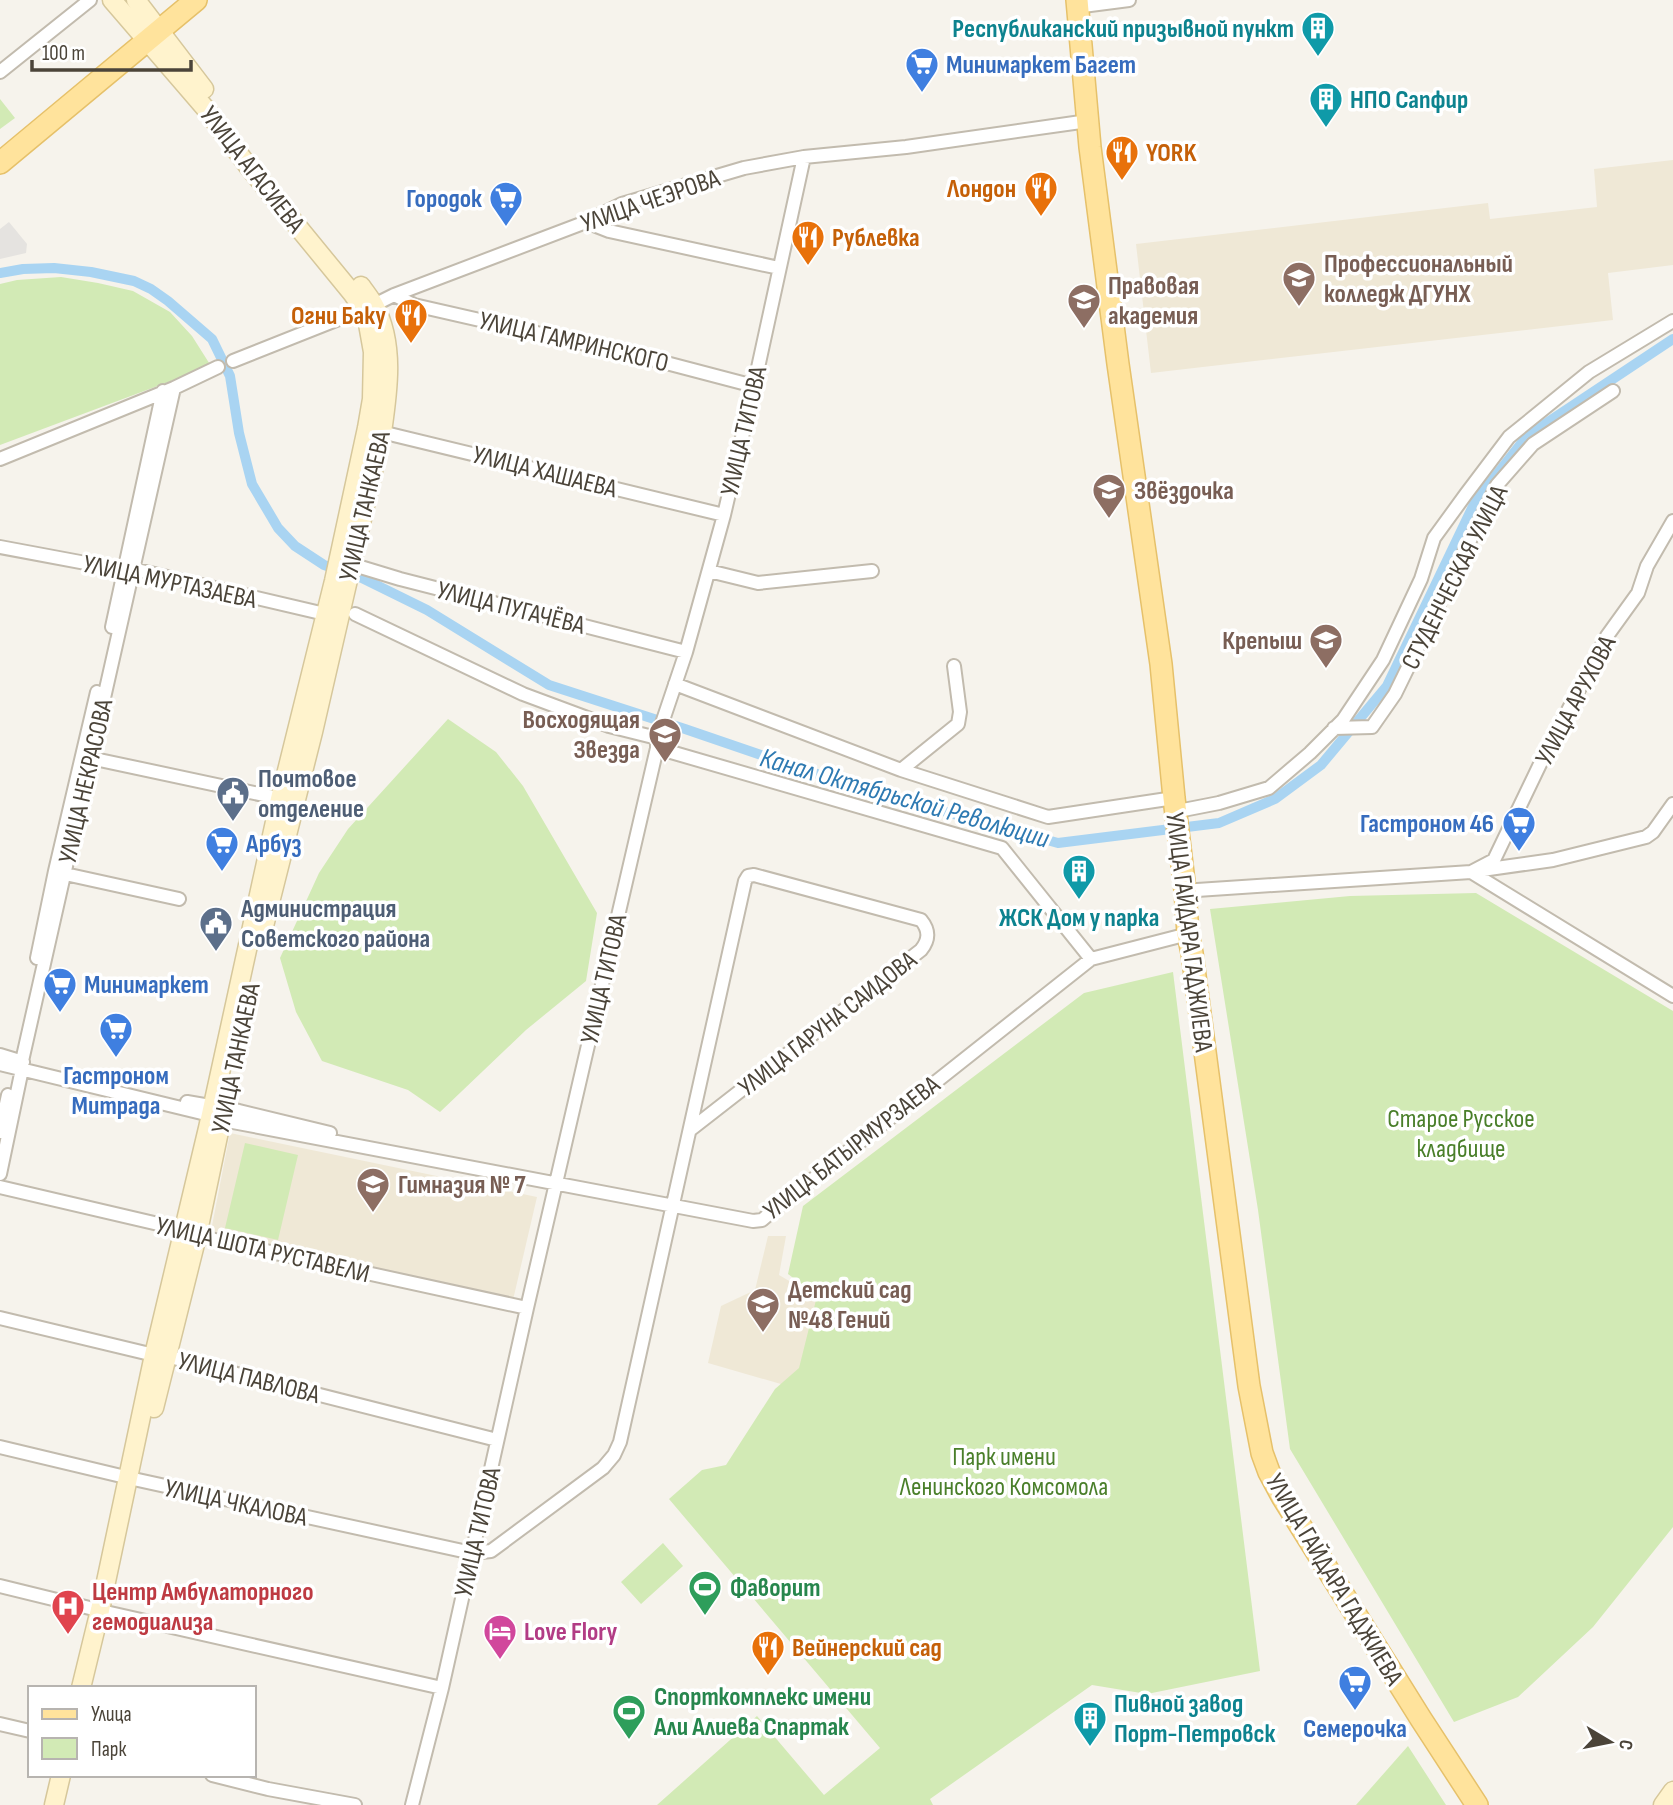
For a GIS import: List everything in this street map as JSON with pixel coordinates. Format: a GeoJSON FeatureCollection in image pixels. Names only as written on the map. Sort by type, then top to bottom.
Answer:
{"type":"FeatureCollection","features":[{"type":"Feature","properties":{"kind":"main road","name":"УЛИЦА АГАСИЕВА"},"geometry":{"type":"LineString","coordinates":[[112,0],[149,31]]}},
{"type":"Feature","properties":{"kind":"main road","name":"УЛИЦА АГАСИЕВА"},"geometry":{"type":"LineString","coordinates":[[136,0],[149,31],[248,166],[352,293],[368,307]]}},
{"type":"Feature","properties":{"kind":"main road"},"geometry":{"type":"LineString","coordinates":[[0,163],[149,31],[179,0]]}},
{"type":"Feature","properties":{"kind":"main road"},"geometry":{"type":"LineString","coordinates":[[0,145],[149,31],[196,0]]}},
{"type":"Feature","properties":{"kind":"main road","name":"УЛИЦА ГАЙДАРА ГАДЖИЕВА"},"geometry":{"type":"LineString","coordinates":[[1076,3],[1116,374],[1158,665],[1187,934],[1192,953],[1249,1386],[1262,1453],[1283,1498],[1476,1805]]}},
{"type":"Feature","properties":{"kind":"main road","name":"УЛИЦА ТАНКАЕВА"},"geometry":{"type":"LineString","coordinates":[[92,1686],[105,1611],[160,1355],[287,800],[340,614],[344,571],[375,430],[372,399],[373,352],[368,307]]}},
{"type":"Feature","properties":{"kind":"main road","name":"УЛИЦА ТАНКАЕВА"},"geometry":{"type":"LineString","coordinates":[[82,1686],[105,1611]]}},
{"type":"Feature","properties":{"kind":"main road"},"geometry":{"type":"LineString","coordinates":[[54,1805],[61,1777]]}},
{"type":"Feature","properties":{"kind":"main road"},"geometry":{"type":"LineString","coordinates":[[66,1805],[72,1777]]}},
{"type":"Feature","properties":{"kind":"main road"},"geometry":{"type":"LineString","coordinates":[[1664,1805],[1673,1793]]}},
{"type":"Feature","properties":{"kind":"street"},"geometry":{"type":"LineString","coordinates":[[0,72],[90,0]]}},
{"type":"Feature","properties":{"kind":"street"},"geometry":{"type":"LineString","coordinates":[[1076,3],[1129,0]]}},
{"type":"Feature","properties":{"kind":"street","name":"УЛИЦА ЧЕЭРОВА"},"geometry":{"type":"LineString","coordinates":[[233,361],[394,295],[586,222],[622,204],[744,168],[804,157],[906,147],[1087,121]]}},
{"type":"Feature","properties":{"kind":"street","name":"УЛИЦА ТИТОВА"},"geometry":{"type":"LineString","coordinates":[[412,1805],[442,1688],[657,743],[664,714],[687,652],[724,515],[804,157]]}},
{"type":"Feature","properties":{"kind":"street"},"geometry":{"type":"LineString","coordinates":[[586,222],[609,231],[779,268]]}},
{"type":"Feature","properties":{"kind":"street","name":"УЛИЦА ГАМРИНСКОГО"},"geometry":{"type":"LineString","coordinates":[[394,295],[414,305],[651,359],[754,386]]}},
{"type":"Feature","properties":{"kind":"street"},"geometry":{"type":"LineString","coordinates":[[676,684],[901,770],[1048,817],[1219,803],[1269,788],[1311,753],[1343,720],[1383,660],[1421,579],[1434,538],[1510,437],[1589,372],[1673,321]]}},
{"type":"Feature","properties":{"kind":"street"},"geometry":{"type":"LineString","coordinates":[[0,459],[218,367]]}},
{"type":"Feature","properties":{"kind":"street","name":"УЛИЦА НЕКРАСОВА"},"geometry":{"type":"LineString","coordinates":[[0,1174],[18,1064],[59,872],[168,389]]}},
{"type":"Feature","properties":{"kind":"street","name":"СТУДЕНЧЕСКАЯ УЛИЦА"},"geometry":{"type":"LineString","coordinates":[[1335,729],[1372,727],[1395,694],[1497,485],[1533,444],[1613,391]]}},
{"type":"Feature","properties":{"kind":"street","name":"УЛИЦА ХАШАЕВА"},"geometry":{"type":"LineString","coordinates":[[375,430],[724,515]]}},
{"type":"Feature","properties":{"kind":"street","name":"УЛИЦА АРУХОВА"},"geometry":{"type":"LineString","coordinates":[[1471,872],[1494,860],[1542,760],[1607,636],[1638,593],[1647,566],[1673,521]]}},
{"type":"Feature","properties":{"kind":"street","name":"УЛИЦА МУРТАЗАЕВА"},"geometry":{"type":"LineString","coordinates":[[0,547],[128,570],[340,614],[523,694],[657,743],[1002,848],[1091,959]]}},
{"type":"Feature","properties":{"kind":"street"},"geometry":{"type":"LineString","coordinates":[[709,571],[758,583],[872,570]]}},
{"type":"Feature","properties":{"kind":"street","name":"УЛИЦА ПУГАЧЁВА"},"geometry":{"type":"LineString","coordinates":[[344,571],[400,579],[687,652]]}},
{"type":"Feature","properties":{"kind":"street"},"geometry":{"type":"LineString","coordinates":[[901,770],[958,724],[960,712],[954,666]]}},
{"type":"Feature","properties":{"kind":"street"},"geometry":{"type":"LineString","coordinates":[[85,758],[287,800]]}},
{"type":"Feature","properties":{"kind":"street"},"geometry":{"type":"LineString","coordinates":[[1183,890],[1471,872],[1553,860],[1646,837],[1653,832],[1673,804]]}},
{"type":"Feature","properties":{"kind":"street"},"geometry":{"type":"LineString","coordinates":[[59,872],[178,899]]}},
{"type":"Feature","properties":{"kind":"street"},"geometry":{"type":"LineString","coordinates":[[1471,872],[1673,996]]}},
{"type":"Feature","properties":{"kind":"street","name":"УЛИЦА ГАРУНА САИДОВА"},"geometry":{"type":"LineString","coordinates":[[472,1553],[495,1548],[603,1468],[620,1442],[745,881],[748,876],[754,875],[921,920],[928,934],[921,950],[690,1130]]}},
{"type":"Feature","properties":{"kind":"street","name":"УЛИЦА БАТЫРМУРЗАЕВА"},"geometry":{"type":"LineString","coordinates":[[0,1064],[18,1064],[198,1104],[216,1112],[753,1221],[762,1220],[1091,959],[1187,934]]}},
{"type":"Feature","properties":{"kind":"street","name":"УЛИЦА БАТЫРМУРЗАЕВА"},"geometry":{"type":"LineString","coordinates":[[0,1055],[18,1064]]}},
{"type":"Feature","properties":{"kind":"street","name":"УЛИЦА НЕКРАСОВА"},"geometry":{"type":"LineString","coordinates":[[0,1132],[18,1064]]}},
{"type":"Feature","properties":{"kind":"street","name":"УЛИЦА ШОТА РУСТАВЕЛИ"},"geometry":{"type":"LineString","coordinates":[[0,1186],[190,1233],[527,1308]]}},
{"type":"Feature","properties":{"kind":"street","name":"УЛИЦА ПАВЛОВА"},"geometry":{"type":"LineString","coordinates":[[0,1318],[160,1355],[497,1440]]}},
{"type":"Feature","properties":{"kind":"street","name":"УЛИЦА ЧКАЛОВА"},"geometry":{"type":"LineString","coordinates":[[0,1447],[472,1553]]}},
{"type":"Feature","properties":{"kind":"street"},"geometry":{"type":"LineString","coordinates":[[0,1586],[442,1688]]}},
{"type":"Feature","properties":{"kind":"street"},"geometry":{"type":"LineString","coordinates":[[0,1724],[28,1731]]}},
{"type":"Feature","properties":{"kind":"street"},"geometry":{"type":"LineString","coordinates":[[220,1777],[355,1805]]}},
{"type":"Feature","properties":{"kind":"shaded area"},"geometry":{"type":"Polygon","coordinates":[[[1673,160],[1673,265],[1608,273],[1613,320],[1151,373],[1136,244],[1488,203],[1490,219],[1597,207],[1594,169],[1673,160]]]}},
{"type":"Feature","properties":{"kind":"shaded area"},"geometry":{"type":"Polygon","coordinates":[[[9,222],[27,244],[26,253],[0,259],[0,229],[9,222]]]}},
{"type":"Feature","properties":{"kind":"shaded area","name":"Гимназия № 7"},"geometry":{"type":"Polygon","coordinates":[[[230,1133],[537,1197],[513,1300],[211,1231],[230,1133]]]}},
{"type":"Feature","properties":{"kind":"shaded area","name":"Детский сад №48 Гений"},"geometry":{"type":"Polygon","coordinates":[[[768,1236],[786,1236],[779,1275],[820,1299],[798,1389],[708,1363],[721,1306],[755,1290],[768,1236]]]}},
{"type":"Feature","properties":{"kind":"green space"},"geometry":{"type":"Polygon","coordinates":[[[0,99],[15,118],[0,129],[0,99]]]}},
{"type":"Feature","properties":{"kind":"green space"},"geometry":{"type":"Polygon","coordinates":[[[61,277],[133,291],[170,312],[192,336],[211,366],[0,445],[0,284],[61,277]]]}},
{"type":"Feature","properties":{"kind":"green space"},"geometry":{"type":"Polygon","coordinates":[[[448,719],[496,752],[523,786],[597,913],[586,981],[526,1030],[440,1112],[408,1090],[322,1061],[296,1012],[280,958],[319,873],[348,829],[448,719]]]}},
{"type":"Feature","properties":{"kind":"green space","name":"Старое Русское кладбище"},"geometry":{"type":"Polygon","coordinates":[[[1476,893],[1673,1011],[1673,1527],[1593,1627],[1518,1697],[1454,1722],[1290,1449],[1258,1210],[1210,909],[1350,896],[1476,893]]]}},
{"type":"Feature","properties":{"kind":"green space","name":"Парк имени Ленинского Комсомола"},"geometry":{"type":"Polygon","coordinates":[[[1173,972],[1260,1671],[1147,1694],[1092,1685],[930,1799],[933,1805],[657,1805],[757,1716],[824,1795],[880,1748],[669,1499],[702,1470],[726,1465],[775,1389],[799,1368],[817,1296],[788,1274],[803,1206],[1084,993],[1173,972]]]}},
{"type":"Feature","properties":{"kind":"green space"},"geometry":{"type":"Polygon","coordinates":[[[245,1143],[298,1155],[278,1240],[225,1228],[245,1143]]]}},
{"type":"Feature","properties":{"kind":"green space"},"geometry":{"type":"Polygon","coordinates":[[[663,1543],[683,1566],[641,1604],[621,1582],[663,1543]]]}},
{"type":"Feature","properties":{"kind":"green space"},"geometry":{"type":"Polygon","coordinates":[[[1408,1746],[1446,1805],[1356,1805],[1408,1746]]]}},
{"type":"Feature","properties":{"kind":"waterway","name":"Канал Октябрьской Революции"},"geometry":{"type":"LineString","coordinates":[[0,273],[54,268],[134,281],[168,301],[212,339],[230,376],[239,433],[252,484],[278,528],[295,546],[324,565],[362,578],[427,610],[549,685],[852,786],[1058,843],[1219,823],[1275,799],[1321,765],[1387,686],[1475,502],[1527,436],[1673,339]]}},
{"type":"Feature","properties":{"kind":"place","name":"Республиканский призывной пункт"},"geometry":{"type":"Point","coordinates":[1318,58]}},
{"type":"Feature","properties":{"kind":"place","name":"Минимаркет Багет"},"geometry":{"type":"Point","coordinates":[922,94]}},
{"type":"Feature","properties":{"kind":"place","name":"НПО Сапфир"},"geometry":{"type":"Point","coordinates":[1326,129]}},
{"type":"Feature","properties":{"kind":"place","name":"YORK"},"geometry":{"type":"Point","coordinates":[1122,182]}},
{"type":"Feature","properties":{"kind":"place","name":"Лондон"},"geometry":{"type":"Point","coordinates":[1041,218]}},
{"type":"Feature","properties":{"kind":"place","name":"Городок"},"geometry":{"type":"Point","coordinates":[506,228]}},
{"type":"Feature","properties":{"kind":"place","name":"Рублевка"},"geometry":{"type":"Point","coordinates":[808,267]}},
{"type":"Feature","properties":{"kind":"place","name":"Профессиональный колледж ДГУНХ"},"geometry":{"type":"Point","coordinates":[1299,308]}},
{"type":"Feature","properties":{"kind":"place","name":"Правовая академия"},"geometry":{"type":"Point","coordinates":[1084,330]}},
{"type":"Feature","properties":{"kind":"place","name":"Огни Баку"},"geometry":{"type":"Point","coordinates":[411,345]}},
{"type":"Feature","properties":{"kind":"place","name":"Звёздочка"},"geometry":{"type":"Point","coordinates":[1109,520]}},
{"type":"Feature","properties":{"kind":"place","name":"Крепыш"},"geometry":{"type":"Point","coordinates":[1326,670]}},
{"type":"Feature","properties":{"kind":"place","name":"Восходящая Звезда"},"geometry":{"type":"Point","coordinates":[665,764]}},
{"type":"Feature","properties":{"kind":"place","name":"Почтовое отделение"},"geometry":{"type":"Point","coordinates":[233,823]}},
{"type":"Feature","properties":{"kind":"place","name":"Гастроном 46"},"geometry":{"type":"Point","coordinates":[1519,853]}},
{"type":"Feature","properties":{"kind":"place","name":"Арбуз"},"geometry":{"type":"Point","coordinates":[222,873]}},
{"type":"Feature","properties":{"kind":"place","name":"ЖСК Дом у парка"},"geometry":{"type":"Point","coordinates":[1079,901]}},
{"type":"Feature","properties":{"kind":"place","name":"Администрация Советского района"},"geometry":{"type":"Point","coordinates":[216,953]}},
{"type":"Feature","properties":{"kind":"place","name":"Минимаркет"},"geometry":{"type":"Point","coordinates":[60,1014]}},
{"type":"Feature","properties":{"kind":"place","name":"Гастроном Митрада"},"geometry":{"type":"Point","coordinates":[116,1059]}},
{"type":"Feature","properties":{"kind":"place","name":"Гимназия № 7"},"geometry":{"type":"Point","coordinates":[373,1214]}},
{"type":"Feature","properties":{"kind":"place","name":"Детский сад №48 Гений"},"geometry":{"type":"Point","coordinates":[763,1334]}},
{"type":"Feature","properties":{"kind":"place","name":"Фаворит"},"geometry":{"type":"Point","coordinates":[705,1617]}},
{"type":"Feature","properties":{"kind":"place","name":"Центр Амбулаторного гемодиализа"},"geometry":{"type":"Point","coordinates":[68,1636]}},
{"type":"Feature","properties":{"kind":"place","name":"Love Flory"},"geometry":{"type":"Point","coordinates":[500,1661]}},
{"type":"Feature","properties":{"kind":"place","name":"Вейнерский сад"},"geometry":{"type":"Point","coordinates":[768,1677]}},
{"type":"Feature","properties":{"kind":"place","name":"Семерочка"},"geometry":{"type":"Point","coordinates":[1355,1712]}},
{"type":"Feature","properties":{"kind":"place","name":"Спорткомплекс имени Али Алиева Спартак"},"geometry":{"type":"Point","coordinates":[629,1741]}},
{"type":"Feature","properties":{"kind":"place","name":"Пивной завод Порт-Петровск"},"geometry":{"type":"Point","coordinates":[1090,1748]}}]}
